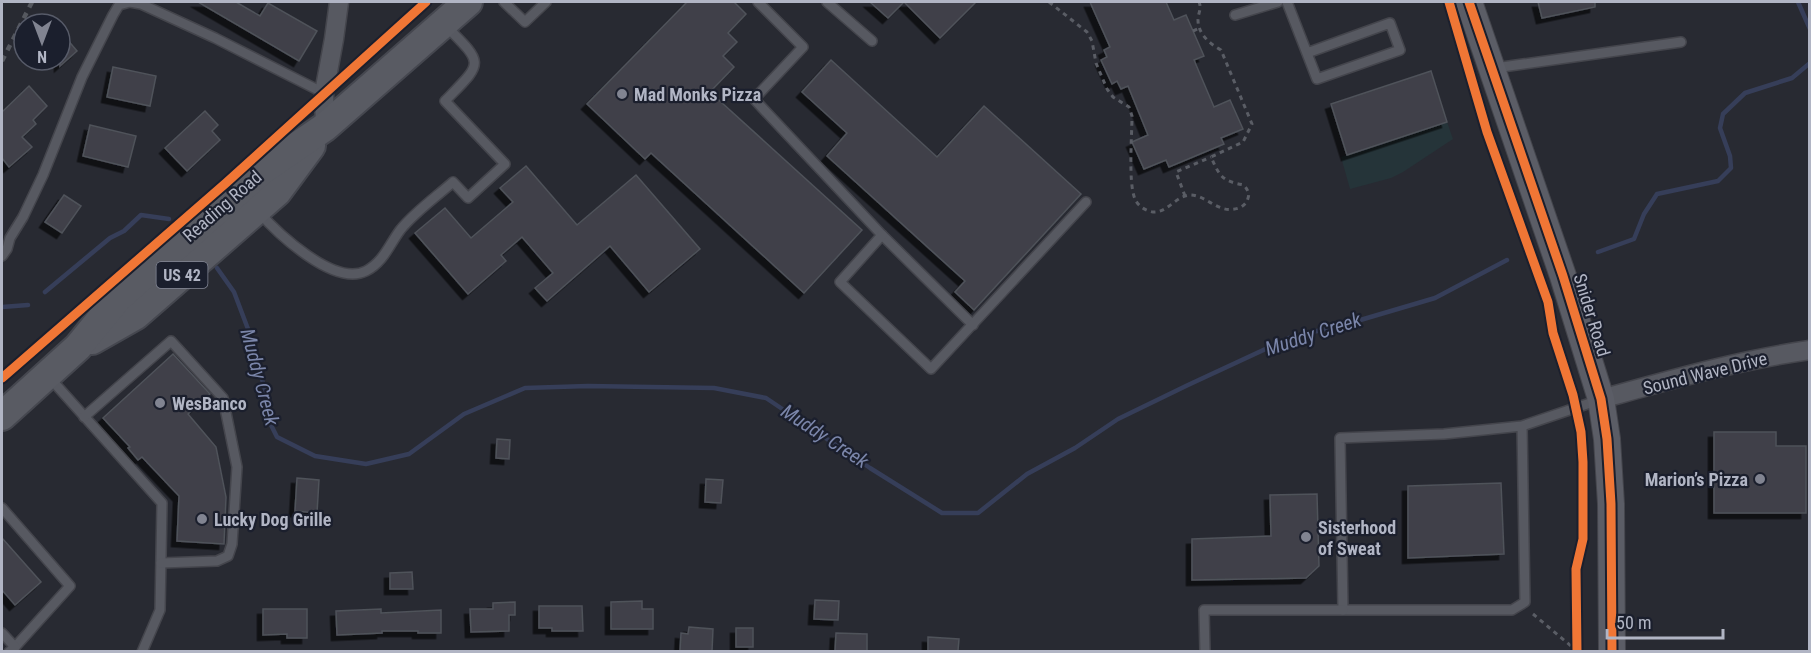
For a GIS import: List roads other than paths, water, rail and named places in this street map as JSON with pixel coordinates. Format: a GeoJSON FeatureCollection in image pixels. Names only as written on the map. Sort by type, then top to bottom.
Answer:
{"type":"FeatureCollection","features":[{"type":"Feature","properties":{"kind":"main road","name":"Reading Road"},"geometry":{"type":"LineString","coordinates":[[2,416],[78,347],[118,298],[261,171],[325,127],[468,2]]}},
{"type":"Feature","properties":{"kind":"main road","name":"Reading Road"},"geometry":{"type":"LineString","coordinates":[[78,347],[136,315],[277,192],[325,127]]}},
{"type":"Feature","properties":{"kind":"street"},"geometry":{"type":"LineString","coordinates":[[325,127],[324,93],[339,2]]}},
{"type":"Feature","properties":{"kind":"street","name":"Snider Road"},"geometry":{"type":"LineString","coordinates":[[1469,2],[1563,276],[1601,399],[1607,439],[1611,504],[1612,651]]}},
{"type":"Feature","properties":{"kind":"street","name":"Sound Wave Drive"},"geometry":{"type":"LineString","coordinates":[[1601,399],[1741,362],[1809,350]]}},
{"type":"Feature","properties":{"kind":"lane"},"geometry":{"type":"LineString","coordinates":[[2,256],[43,175],[82,77],[120,5],[130,2],[141,4],[324,93]]}},
{"type":"Feature","properties":{"kind":"lane"},"geometry":{"type":"LineString","coordinates":[[504,2],[525,22],[546,2]]}},
{"type":"Feature","properties":{"kind":"lane"},"geometry":{"type":"LineString","coordinates":[[758,2],[803,47],[754,99],[882,236],[973,325]]}},
{"type":"Feature","properties":{"kind":"lane"},"geometry":{"type":"LineString","coordinates":[[827,2],[872,41]]}},
{"type":"Feature","properties":{"kind":"lane"},"geometry":{"type":"LineString","coordinates":[[1235,15],[1278,2]]}},
{"type":"Feature","properties":{"kind":"lane"},"geometry":{"type":"LineString","coordinates":[[1287,2],[1317,79],[1400,50],[1390,23],[1307,53]]}},
{"type":"Feature","properties":{"kind":"lane"},"geometry":{"type":"LineString","coordinates":[[257,209],[285,238],[309,256],[321,264],[354,274],[366,271],[380,260],[401,229],[453,182],[468,198],[505,164],[445,101],[471,75],[475,59],[472,52],[443,23]]}},
{"type":"Feature","properties":{"kind":"lane"},"geometry":{"type":"LineString","coordinates":[[1492,68],[1681,42]]}},
{"type":"Feature","properties":{"kind":"lane"},"geometry":{"type":"LineString","coordinates":[[882,236],[840,282],[931,369],[1086,202]]}},
{"type":"Feature","properties":{"kind":"lane"},"geometry":{"type":"LineString","coordinates":[[84,417],[171,341],[223,398],[237,467],[232,544],[228,556],[217,561],[161,563]]}},
{"type":"Feature","properties":{"kind":"lane"},"geometry":{"type":"LineString","coordinates":[[47,375],[162,503],[160,610],[142,651]]}},
{"type":"Feature","properties":{"kind":"lane"},"geometry":{"type":"LineString","coordinates":[[1343,610],[1340,438],[1444,434],[1522,426],[1601,399]]}},
{"type":"Feature","properties":{"kind":"lane"},"geometry":{"type":"LineString","coordinates":[[1205,651],[1204,610],[1512,610],[1525,602],[1522,426]]}},
{"type":"Feature","properties":{"kind":"lane"},"geometry":{"type":"LineString","coordinates":[[2,508],[70,586],[12,649],[2,633]]}},
{"type":"Feature","properties":{"kind":"waterway","name":"Muddy Creek"},"geometry":{"type":"LineString","coordinates":[[1798,2],[1810,29]]}},
{"type":"Feature","properties":{"kind":"waterway","name":"Muddy Creek"},"geometry":{"type":"LineString","coordinates":[[1598,252],[1634,239],[1644,214],[1657,194],[1718,181],[1731,168],[1730,156],[1720,128],[1723,114],[1745,93],[1792,78],[1810,63]]}},
{"type":"Feature","properties":{"kind":"waterway","name":"Muddy Creek"},"geometry":{"type":"LineString","coordinates":[[45,292],[110,238],[124,231],[141,215],[169,219]]}},
{"type":"Feature","properties":{"kind":"waterway","name":"Muddy Creek"},"geometry":{"type":"LineString","coordinates":[[217,268],[234,292],[248,329],[265,390],[267,417],[277,437],[315,456],[366,464],[409,454],[464,414],[525,388],[588,386],[714,388],[766,398],[942,513],[978,513],[1027,474],[1075,448],[1118,419],[1188,385],[1289,338],[1435,298],[1507,260]]}},
{"type":"Feature","properties":{"kind":"waterway","name":"Muddy Creek"},"geometry":{"type":"LineString","coordinates":[[2,307],[28,305]]}},
{"type":"Feature","properties":{"kind":"railway"},"geometry":{"type":"LineString","coordinates":[[2,61],[32,2]]}},
{"type":"Feature","properties":{"kind":"place","name":"Mad Monks Pizza"},"geometry":{"type":"Point","coordinates":[622,94]}},
{"type":"Feature","properties":{"kind":"place","name":"WesBanco"},"geometry":{"type":"Point","coordinates":[160,403]}},
{"type":"Feature","properties":{"kind":"place","name":"Marion’s Pizza"},"geometry":{"type":"Point","coordinates":[1760,479]}},
{"type":"Feature","properties":{"kind":"place","name":"Lucky Dog Grille"},"geometry":{"type":"Point","coordinates":[202,519]}},
{"type":"Feature","properties":{"kind":"place","name":"Sisterhood of Sweat"},"geometry":{"type":"Point","coordinates":[1306,537]}}]}
